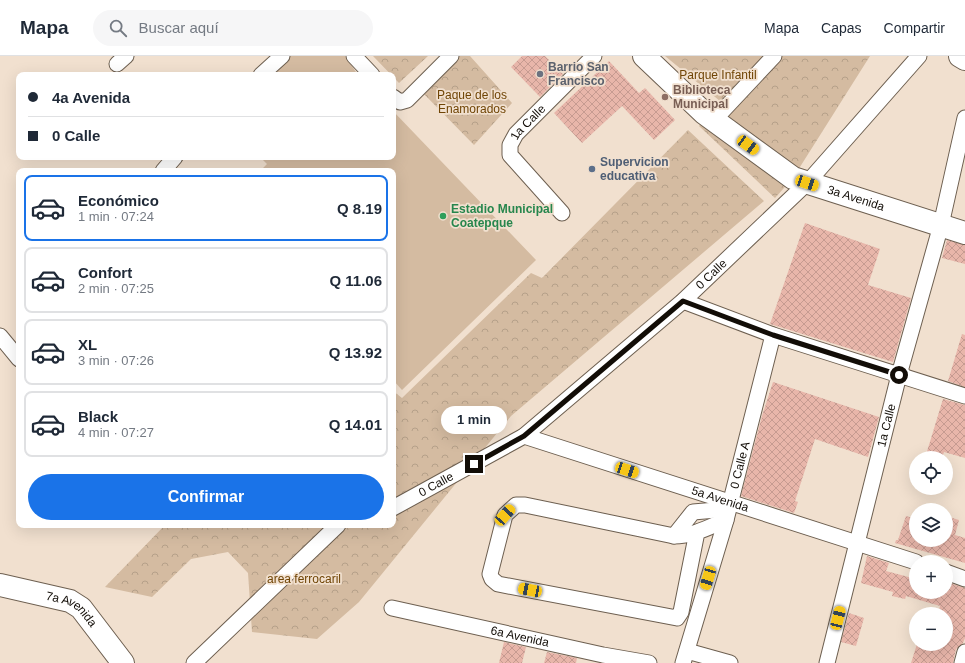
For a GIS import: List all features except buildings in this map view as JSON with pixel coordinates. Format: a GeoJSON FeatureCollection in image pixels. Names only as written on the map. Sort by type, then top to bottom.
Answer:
{"type":"FeatureCollection","features":[{"type":"Feature","properties":{"kind":"main road","name":"3a Avenida"},"geometry":{"type":"LineString","coordinates":[[644,56],[704,113],[793,178],[965,233]]}},
{"type":"Feature","properties":{"kind":"main road"},"geometry":{"type":"LineString","coordinates":[[960,56],[965,59]]}},
{"type":"Feature","properties":{"kind":"main road","name":"7a Avenida"},"geometry":{"type":"LineString","coordinates":[[0,585],[70,601],[81,608],[123,663]]}},
{"type":"Feature","properties":{"kind":"street"},"geometry":{"type":"LineString","coordinates":[[264,72],[282,56]]}},
{"type":"Feature","properties":{"kind":"street"},"geometry":{"type":"LineString","coordinates":[[354,56],[369,72]]}},
{"type":"Feature","properties":{"kind":"street"},"geometry":{"type":"LineString","coordinates":[[400,99],[451,56]]}},
{"type":"Feature","properties":{"kind":"street","name":"1a Calle"},"geometry":{"type":"LineString","coordinates":[[562,213],[510,155],[510,145],[516,134],[594,56]]}},
{"type":"Feature","properties":{"kind":"street"},"geometry":{"type":"LineString","coordinates":[[714,120],[774,56]]}},
{"type":"Feature","properties":{"kind":"street","name":"0 Calle"},"geometry":{"type":"LineString","coordinates":[[396,506],[524,436],[683,301],[807,183],[919,56]]}},
{"type":"Feature","properties":{"kind":"street","name":"1a Calle"},"geometry":{"type":"LineString","coordinates":[[827,663],[899,375],[941,226],[965,118]]}},
{"type":"Feature","properties":{"kind":"street"},"geometry":{"type":"LineString","coordinates":[[166,168],[173,160]]}},
{"type":"Feature","properties":{"kind":"street"},"geometry":{"type":"LineString","coordinates":[[683,301],[773,335],[965,396]]}},
{"type":"Feature","properties":{"kind":"street","name":"0 Calle A"},"geometry":{"type":"LineString","coordinates":[[685,657],[728,511],[773,335]]}},
{"type":"Feature","properties":{"kind":"street"},"geometry":{"type":"LineString","coordinates":[[0,336],[16,355]]}},
{"type":"Feature","properties":{"kind":"street","name":"5a Avenida"},"geometry":{"type":"LineString","coordinates":[[524,436],[728,511],[857,543],[909,560]]}},
{"type":"Feature","properties":{"kind":"street"},"geometry":{"type":"LineString","coordinates":[[697,532],[681,612],[677,618],[498,584],[492,579],[490,574],[505,515],[516,505],[525,505],[674,536],[686,536],[697,532],[728,511]]}},
{"type":"Feature","properties":{"kind":"street"},"geometry":{"type":"LineString","coordinates":[[674,536],[693,512],[728,511]]}},
{"type":"Feature","properties":{"kind":"street"},"geometry":{"type":"LineString","coordinates":[[194,663],[335,528]]}},
{"type":"Feature","properties":{"kind":"street"},"geometry":{"type":"LineString","coordinates":[[953,575],[965,579]]}},
{"type":"Feature","properties":{"kind":"street","name":"6a Avenida"},"geometry":{"type":"LineString","coordinates":[[392,608],[603,655],[649,663]]}},
{"type":"Feature","properties":{"kind":"street"},"geometry":{"type":"LineString","coordinates":[[962,663],[965,652]]}},
{"type":"Feature","properties":{"kind":"street"},"geometry":{"type":"LineString","coordinates":[[685,657],[730,663]]}},
{"type":"Feature","properties":{"kind":"green space"},"geometry":{"type":"Polygon","coordinates":[[[285,56],[345,56],[356,72],[267,72],[285,56]]]}},
{"type":"Feature","properties":{"kind":"green space"},"geometry":{"type":"Polygon","coordinates":[[[373,56],[428,56],[399,83],[396,80],[396,72],[388,72],[373,56]]]}},
{"type":"Feature","properties":{"kind":"green space","name":"Paque de los Enamorados"},"geometry":{"type":"Polygon","coordinates":[[[457,56],[470,56],[512,103],[474,145],[421,91],[457,56]]]}},
{"type":"Feature","properties":{"kind":"green space","name":"Parque Infantil"},"geometry":{"type":"Polygon","coordinates":[[[665,56],[870,56],[793,178],[775,198],[699,126],[720,101],[665,56]]]}},
{"type":"Feature","properties":{"kind":"green space","name":"Estadio Municipal Coatepque"},"geometry":{"type":"Polygon","coordinates":[[[396,114],[536,260],[402,390],[396,383],[396,168],[263,168],[267,164],[263,160],[396,160],[396,114]]]}},
{"type":"Feature","properties":{"kind":"green space","name":"area ferrocaril"},"geometry":{"type":"Polygon","coordinates":[[[688,130],[764,201],[511,416],[359,602],[317,639],[252,632],[248,573],[228,552],[191,559],[152,597],[105,587],[162,528],[396,528],[396,393],[402,398],[531,273],[542,278],[688,130]]]}},
{"type":"Feature","properties":{"kind":"place","name":"Barrio San Francisco"},"geometry":{"type":"Point","coordinates":[540,74]}},
{"type":"Feature","properties":{"kind":"place","name":"Biblioteca Municipal"},"geometry":{"type":"Point","coordinates":[665,97]}},
{"type":"Feature","properties":{"kind":"place","name":"Supervicion educativa"},"geometry":{"type":"Point","coordinates":[592,169]}},
{"type":"Feature","properties":{"kind":"place","name":"Estadio Municipal Coatepque"},"geometry":{"type":"Point","coordinates":[443,216]}},
{"type":"Feature","properties":{"kind":"route"},"geometry":{"type":"LineString","coordinates":[[474,464],[524,436],[683,301],[773,335],[899,375]]}}]}
